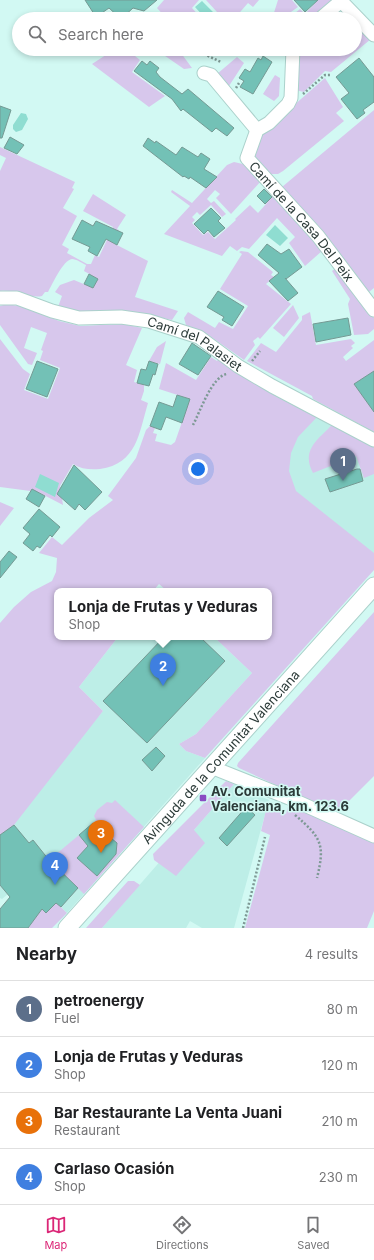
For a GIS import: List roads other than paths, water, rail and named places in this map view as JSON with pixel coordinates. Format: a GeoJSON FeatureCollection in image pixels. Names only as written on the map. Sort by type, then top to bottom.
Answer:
{"type":"FeatureCollection","features":[{"type":"Feature","properties":{"kind":"main road","name":"Avinguda de la Comunitat Valenciana"},"geometry":{"type":"LineString","coordinates":[[67,928],[374,586]]}},
{"type":"Feature","properties":{"kind":"lane"},"geometry":{"type":"LineString","coordinates":[[328,12],[341,0],[352,12]]}},
{"type":"Feature","properties":{"kind":"lane"},"geometry":{"type":"LineString","coordinates":[[362,22],[374,35]]}},
{"type":"Feature","properties":{"kind":"lane"},"geometry":{"type":"LineString","coordinates":[[204,73],[211,75],[257,130],[269,123],[288,104],[291,98],[293,56]]}},
{"type":"Feature","properties":{"kind":"lane","name":"Camí de la Casa Del Peix"},"geometry":{"type":"LineString","coordinates":[[257,130],[247,158],[318,236],[374,310]]}},
{"type":"Feature","properties":{"kind":"lane","name":"Camí del Palasiet"},"geometry":{"type":"LineString","coordinates":[[0,298],[18,298],[52,311],[79,318],[121,317],[149,321],[199,336],[248,371],[374,440]]}},
{"type":"Feature","properties":{"kind":"lane"},"geometry":{"type":"LineString","coordinates":[[211,767],[289,798],[374,836]]}},
{"type":"Feature","properties":{"kind":"place","name":"petroenergy"},"geometry":{"type":"Point","coordinates":[343,481]}},
{"type":"Feature","properties":{"kind":"place","name":"Lonja de Frutas y Veduras"},"geometry":{"type":"Point","coordinates":[163,686]}},
{"type":"Feature","properties":{"kind":"place","name":"Av. Comunitat Valenciana, km. 123.6"},"geometry":{"type":"Point","coordinates":[203,798]}},
{"type":"Feature","properties":{"kind":"place","name":"Bar Restaurante La Venta Juani"},"geometry":{"type":"Point","coordinates":[101,853]}},
{"type":"Feature","properties":{"kind":"place","name":"Carlaso Ocasión"},"geometry":{"type":"Point","coordinates":[55,885]}}]}
